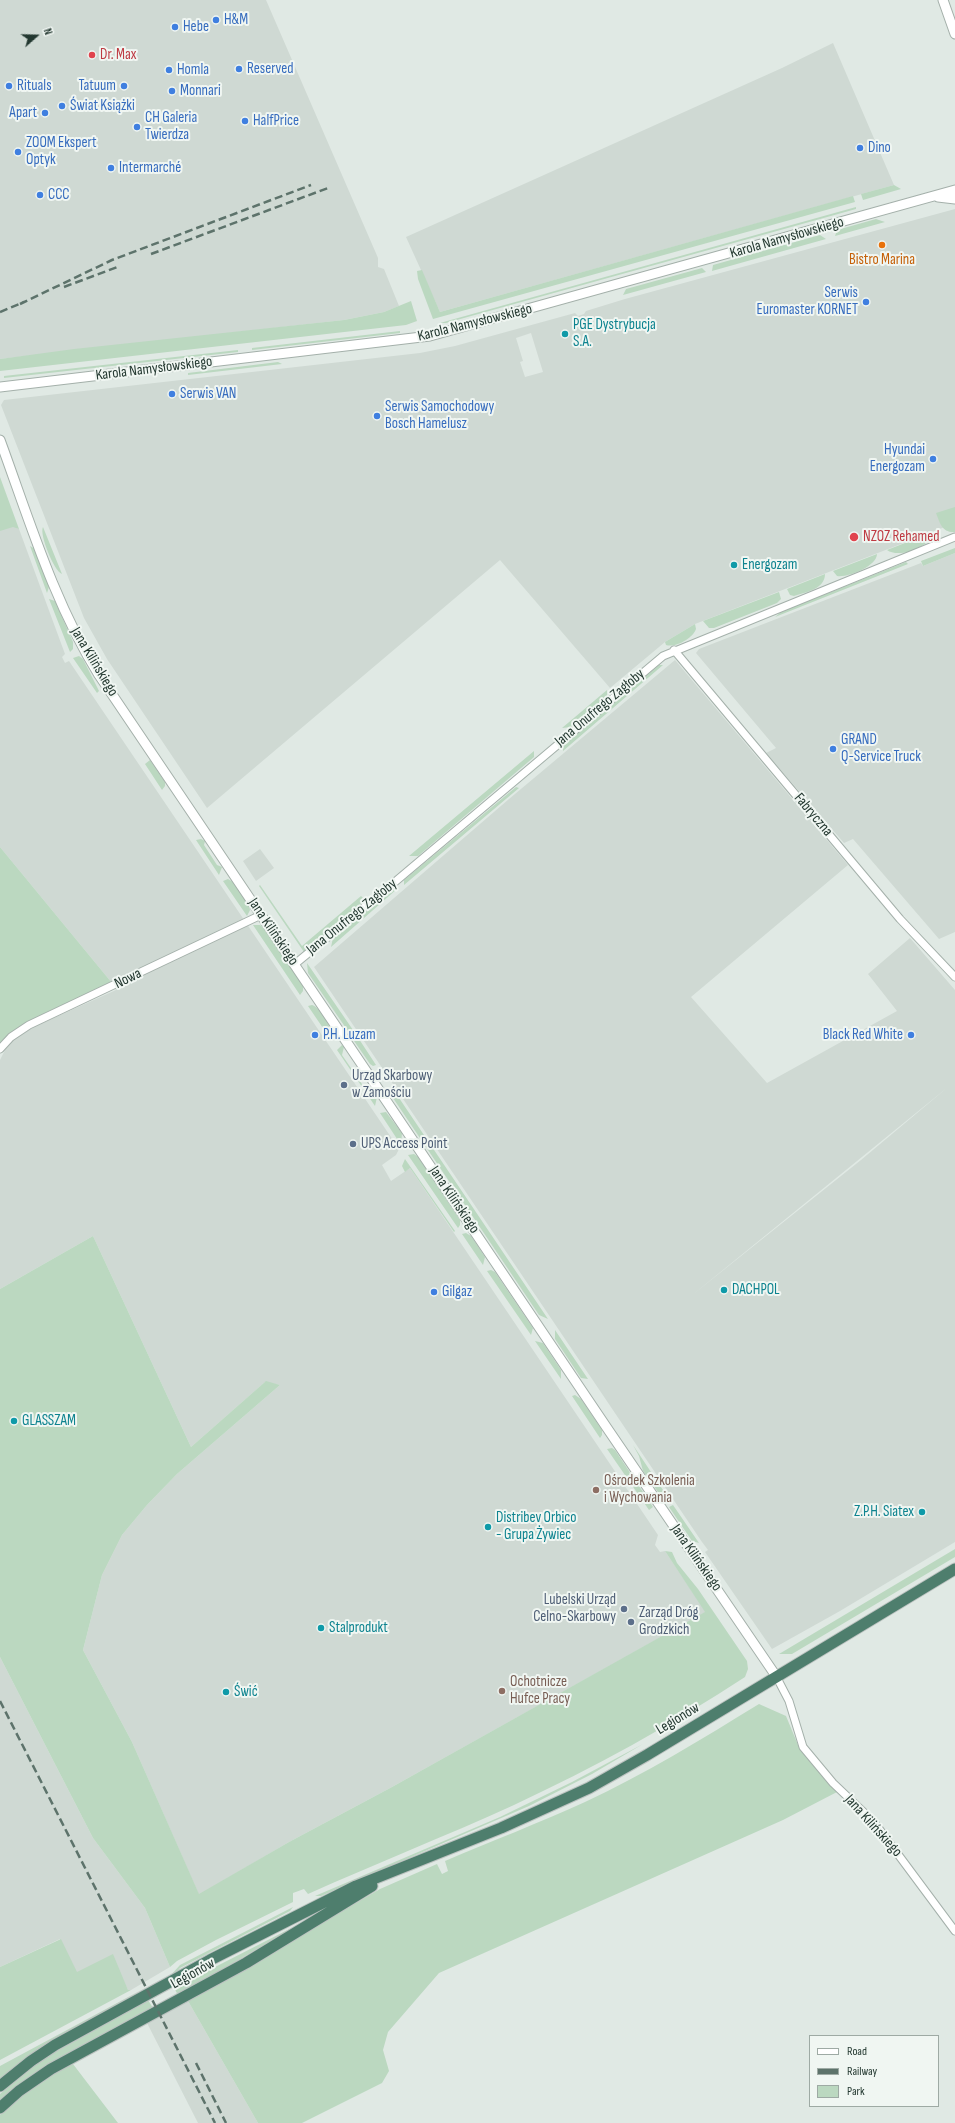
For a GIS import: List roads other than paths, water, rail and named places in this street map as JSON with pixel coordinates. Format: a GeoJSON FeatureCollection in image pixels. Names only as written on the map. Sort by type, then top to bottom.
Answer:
{"type":"FeatureCollection","features":[{"type":"Feature","properties":{"kind":"highway","name":"Legionów"},"geometry":{"type":"LineString","coordinates":[[0,2086],[31,2061],[55,2045],[197,1967],[356,1886],[403,1869],[501,1828],[589,1788],[647,1755],[955,1569]]}},
{"type":"Feature","properties":{"kind":"highway","name":"Legionów"},"geometry":{"type":"LineString","coordinates":[[0,2108],[19,2091],[51,2069],[246,1963],[321,1916],[403,1869]]}},
{"type":"Feature","properties":{"kind":"street"},"geometry":{"type":"LineString","coordinates":[[943,0],[955,34]]}},
{"type":"Feature","properties":{"kind":"street","name":"Karola Namysłowskiego"},"geometry":{"type":"LineString","coordinates":[[0,388],[357,346],[436,334],[955,190]]}},
{"type":"Feature","properties":{"kind":"street","name":"Karola Namysłowskiego"},"geometry":{"type":"LineString","coordinates":[[937,196],[955,199]]}},
{"type":"Feature","properties":{"kind":"street","name":"Jana Kilińskiego"},"geometry":{"type":"LineString","coordinates":[[0,440],[52,579],[83,649],[607,1428],[776,1676],[789,1701],[803,1747],[833,1783],[874,1822],[955,1931]]}},
{"type":"Feature","properties":{"kind":"street","name":"Jana Onufrego Zagłoby"},"geometry":{"type":"LineString","coordinates":[[295,964],[396,881],[653,663],[674,650],[955,537]]}},
{"type":"Feature","properties":{"kind":"street","name":"Fabryczna"},"geometry":{"type":"LineString","coordinates":[[674,650],[900,919],[955,977]]}},
{"type":"Feature","properties":{"kind":"street","name":"Nowa"},"geometry":{"type":"LineString","coordinates":[[0,1049],[11,1037],[29,1025],[261,914]]}},
{"type":"Feature","properties":{"kind":"railway"},"geometry":{"type":"LineString","coordinates":[[20,304],[112,260],[311,185]]}},
{"type":"Feature","properties":{"kind":"railway"},"geometry":{"type":"LineString","coordinates":[[151,254],[328,188]]}},
{"type":"Feature","properties":{"kind":"railway"},"geometry":{"type":"LineString","coordinates":[[64,287],[120,266]]}},
{"type":"Feature","properties":{"kind":"railway"},"geometry":{"type":"LineString","coordinates":[[0,312],[24,302]]}},
{"type":"Feature","properties":{"kind":"railway"},"geometry":{"type":"LineString","coordinates":[[0,1701],[215,2123]]}},
{"type":"Feature","properties":{"kind":"railway"},"geometry":{"type":"LineString","coordinates":[[196,2063],[226,2123]]}},
{"type":"Feature","properties":{"kind":"place","name":"H&M"},"geometry":{"type":"Point","coordinates":[216,20]}},
{"type":"Feature","properties":{"kind":"place","name":"Hebe"},"geometry":{"type":"Point","coordinates":[175,27]}},
{"type":"Feature","properties":{"kind":"place","name":"Dr. Max"},"geometry":{"type":"Point","coordinates":[92,55]}},
{"type":"Feature","properties":{"kind":"place","name":"Reserved"},"geometry":{"type":"Point","coordinates":[239,69]}},
{"type":"Feature","properties":{"kind":"place","name":"Homla"},"geometry":{"type":"Point","coordinates":[169,70]}},
{"type":"Feature","properties":{"kind":"place","name":"Rituals"},"geometry":{"type":"Point","coordinates":[9,86]}},
{"type":"Feature","properties":{"kind":"place","name":"Tatuum"},"geometry":{"type":"Point","coordinates":[124,86]}},
{"type":"Feature","properties":{"kind":"place","name":"Monnari"},"geometry":{"type":"Point","coordinates":[172,91]}},
{"type":"Feature","properties":{"kind":"place","name":"Świat Książki"},"geometry":{"type":"Point","coordinates":[62,106]}},
{"type":"Feature","properties":{"kind":"place","name":"Apart"},"geometry":{"type":"Point","coordinates":[45,113]}},
{"type":"Feature","properties":{"kind":"place","name":"HalfPrice"},"geometry":{"type":"Point","coordinates":[245,121]}},
{"type":"Feature","properties":{"kind":"place","name":"CH Galeria Twierdza"},"geometry":{"type":"Point","coordinates":[137,127]}},
{"type":"Feature","properties":{"kind":"place","name":"Dino"},"geometry":{"type":"Point","coordinates":[860,148]}},
{"type":"Feature","properties":{"kind":"place","name":"ZOOM Ekspert Optyk"},"geometry":{"type":"Point","coordinates":[18,152]}},
{"type":"Feature","properties":{"kind":"place","name":"Intermarché"},"geometry":{"type":"Point","coordinates":[111,168]}},
{"type":"Feature","properties":{"kind":"place","name":"CCC"},"geometry":{"type":"Point","coordinates":[40,195]}},
{"type":"Feature","properties":{"kind":"place","name":"Bistro Marina"},"geometry":{"type":"Point","coordinates":[882,245]}},
{"type":"Feature","properties":{"kind":"place","name":"Serwis Euromaster KORNET"},"geometry":{"type":"Point","coordinates":[866,302]}},
{"type":"Feature","properties":{"kind":"place","name":"PGE Dystrybucja S.A."},"geometry":{"type":"Point","coordinates":[565,334]}},
{"type":"Feature","properties":{"kind":"place","name":"Serwis VAN"},"geometry":{"type":"Point","coordinates":[172,394]}},
{"type":"Feature","properties":{"kind":"place","name":"Serwis Samochodowy Bosch Hamelusz"},"geometry":{"type":"Point","coordinates":[377,416]}},
{"type":"Feature","properties":{"kind":"place","name":"Hyundai Energozam"},"geometry":{"type":"Point","coordinates":[933,459]}},
{"type":"Feature","properties":{"kind":"place","name":"NZOZ Rehamed"},"geometry":{"type":"Point","coordinates":[854,537]}},
{"type":"Feature","properties":{"kind":"place","name":"Energozam"},"geometry":{"type":"Point","coordinates":[734,565]}},
{"type":"Feature","properties":{"kind":"place","name":"GRAND Q-Service Truck"},"geometry":{"type":"Point","coordinates":[833,749]}},
{"type":"Feature","properties":{"kind":"place","name":"P.H. Luzam"},"geometry":{"type":"Point","coordinates":[315,1035]}},
{"type":"Feature","properties":{"kind":"place","name":"Black Red White"},"geometry":{"type":"Point","coordinates":[911,1035]}},
{"type":"Feature","properties":{"kind":"place","name":"Urząd Skarbowy w Zamościu"},"geometry":{"type":"Point","coordinates":[344,1085]}},
{"type":"Feature","properties":{"kind":"place","name":"UPS Access Point"},"geometry":{"type":"Point","coordinates":[353,1144]}},
{"type":"Feature","properties":{"kind":"place","name":"DACHPOL"},"geometry":{"type":"Point","coordinates":[724,1290]}},
{"type":"Feature","properties":{"kind":"place","name":"Gilgaz"},"geometry":{"type":"Point","coordinates":[434,1292]}},
{"type":"Feature","properties":{"kind":"place","name":"GLASSZAM"},"geometry":{"type":"Point","coordinates":[14,1421]}},
{"type":"Feature","properties":{"kind":"place","name":"Ośrodek Szkolenia i Wychowania"},"geometry":{"type":"Point","coordinates":[596,1490]}},
{"type":"Feature","properties":{"kind":"place","name":"Z.P.H. Siatex"},"geometry":{"type":"Point","coordinates":[922,1512]}},
{"type":"Feature","properties":{"kind":"place","name":"Distribev Orbico - Grupa Żywiec"},"geometry":{"type":"Point","coordinates":[488,1527]}},
{"type":"Feature","properties":{"kind":"place","name":"Lubelski Urząd Celno-Skarbowy"},"geometry":{"type":"Point","coordinates":[624,1609]}},
{"type":"Feature","properties":{"kind":"place","name":"Zarząd Dróg Grodzkich"},"geometry":{"type":"Point","coordinates":[631,1622]}},
{"type":"Feature","properties":{"kind":"place","name":"Stalprodukt"},"geometry":{"type":"Point","coordinates":[321,1628]}},
{"type":"Feature","properties":{"kind":"place","name":"Ochotnicze Hufce Pracy"},"geometry":{"type":"Point","coordinates":[502,1691]}},
{"type":"Feature","properties":{"kind":"place","name":"Świć"},"geometry":{"type":"Point","coordinates":[226,1692]}}]}
